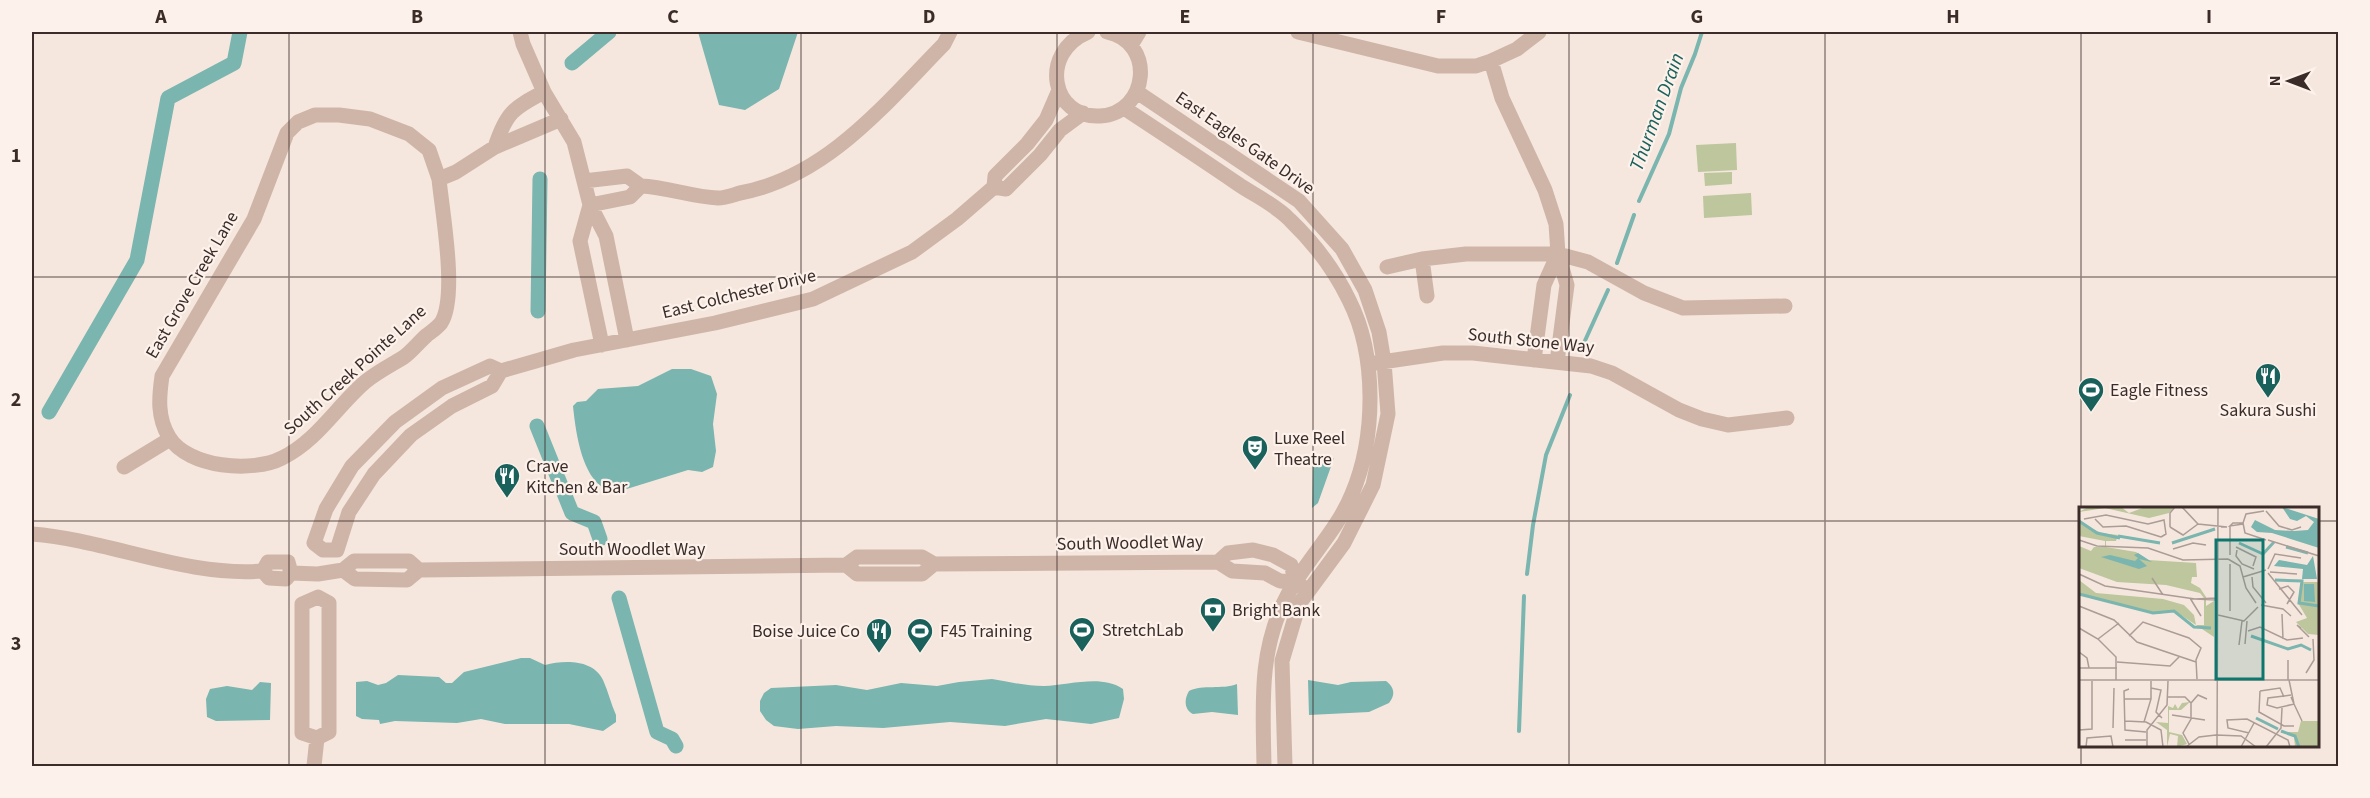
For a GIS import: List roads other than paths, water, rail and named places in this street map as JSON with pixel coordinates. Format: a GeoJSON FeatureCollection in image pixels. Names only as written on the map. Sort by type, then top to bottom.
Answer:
{"type":"FeatureCollection","features":[{"type":"Feature","properties":{"kind":"street"},"geometry":{"type":"LineString","coordinates":[[520,32],[544,92],[574,142],[590,205],[606,236],[627,340]]}},
{"type":"Feature","properties":{"kind":"street"},"geometry":{"type":"LineString","coordinates":[[584,181],[627,176],[641,186],[656,186],[718,198],[761,189],[797,174],[834,151],[944,44],[950,32]]}},
{"type":"Feature","properties":{"kind":"street"},"geometry":{"type":"LineString","coordinates":[[1088,32],[1071,41],[1059,57],[1056,70],[1059,90],[1071,106],[1083,113],[1097,116],[1112,114],[1124,108],[1137,92],[1141,80],[1138,56],[1131,45],[1112,32]]}},
{"type":"Feature","properties":{"kind":"street"},"geometry":{"type":"LineString","coordinates":[[1131,45],[1139,32]]}},
{"type":"Feature","properties":{"kind":"street"},"geometry":{"type":"LineString","coordinates":[[1298,32],[1438,66],[1476,66],[1491,62],[1516,49],[1539,32]]}},
{"type":"Feature","properties":{"kind":"street"},"geometry":{"type":"LineString","coordinates":[[1491,62],[1502,98],[1548,198],[1556,224],[1558,254],[1567,285],[1557,362]]}},
{"type":"Feature","properties":{"kind":"street","name":"East Colchester Drive"},"geometry":{"type":"LineString","coordinates":[[501,371],[492,386],[452,406],[411,435],[374,474],[349,512],[336,550],[323,550],[314,543],[326,509],[352,466],[395,422],[442,388],[490,366],[501,371],[574,350],[715,323],[813,299],[912,252],[957,219],[994,187],[995,176],[1028,144],[1046,120],[1059,90]]}},
{"type":"Feature","properties":{"kind":"street"},"geometry":{"type":"LineString","coordinates":[[495,147],[502,124],[518,106],[544,92]]}},
{"type":"Feature","properties":{"kind":"street","name":"East Eagles Gate Drive"},"geometry":{"type":"LineString","coordinates":[[1137,92],[1299,201],[1342,249],[1365,290],[1379,332],[1388,414],[1373,485],[1344,543],[1278,613],[1268,645],[1264,674],[1264,766]]}},
{"type":"Feature","properties":{"kind":"street","name":"East Eagles Gate Drive"},"geometry":{"type":"LineString","coordinates":[[1124,108],[1288,218],[1318,251],[1349,300],[1365,341],[1371,397],[1367,440],[1352,494],[1303,587],[1282,661],[1285,766]]}},
{"type":"Feature","properties":{"kind":"street","name":"East Colchester Drive"},"geometry":{"type":"LineString","coordinates":[[994,187],[1006,189],[1040,155],[1060,130],[1083,113]]}},
{"type":"Feature","properties":{"kind":"street","name":"South Creek Pointe Lane"},"geometry":{"type":"LineString","coordinates":[[170,439],[187,454],[212,463],[238,468],[280,460],[302,446],[366,381],[405,356],[441,322],[448,297],[449,272],[438,179],[429,150],[409,134],[370,119],[315,115]]}},
{"type":"Feature","properties":{"kind":"street","name":"East Grove Creek Lane"},"geometry":{"type":"LineString","coordinates":[[170,439],[162,422],[159,401],[162,376],[254,219],[287,133],[298,122],[315,115]]}},
{"type":"Feature","properties":{"kind":"street"},"geometry":{"type":"LineString","coordinates":[[438,179],[456,172],[495,147],[561,119]]}},
{"type":"Feature","properties":{"kind":"street"},"geometry":{"type":"LineString","coordinates":[[590,205],[630,197],[641,186]]}},
{"type":"Feature","properties":{"kind":"street"},"geometry":{"type":"LineString","coordinates":[[590,205],[580,241],[602,345]]}},
{"type":"Feature","properties":{"kind":"street"},"geometry":{"type":"LineString","coordinates":[[1387,267],[1422,259],[1466,254],[1558,254],[1588,262],[1644,293],[1683,308],[1785,306]]}},
{"type":"Feature","properties":{"kind":"street"},"geometry":{"type":"LineString","coordinates":[[1534,360],[1544,285],[1558,254]]}},
{"type":"Feature","properties":{"kind":"street"},"geometry":{"type":"LineString","coordinates":[[1422,259],[1427,296]]}},
{"type":"Feature","properties":{"kind":"street","name":"South Stone Way"},"geometry":{"type":"LineString","coordinates":[[1366,365],[1443,353],[1473,353],[1591,366],[1612,373],[1679,410],[1702,419],[1728,424],[1787,418]]}},
{"type":"Feature","properties":{"kind":"street"},"geometry":{"type":"LineString","coordinates":[[124,467],[170,439]]}},
{"type":"Feature","properties":{"kind":"street","name":"South Woodlet Way"},"geometry":{"type":"LineString","coordinates":[[32,534],[57,536],[185,565],[233,572],[263,571],[269,578],[286,579],[291,573],[318,574],[343,570],[355,579],[407,580],[419,570],[846,566],[857,574],[922,574],[934,564],[1218,562],[1232,571],[1265,573],[1280,581],[1303,587]]}},
{"type":"Feature","properties":{"kind":"street","name":"East Colchester Drive"},"geometry":{"type":"LineString","coordinates":[[314,766],[317,738],[329,732],[329,603],[318,597],[318,574],[323,550]]}},
{"type":"Feature","properties":{"kind":"street","name":"South Woodlet Way"},"geometry":{"type":"LineString","coordinates":[[1218,562],[1228,553],[1253,550],[1273,555],[1291,565],[1303,587]]}},
{"type":"Feature","properties":{"kind":"street"},"geometry":{"type":"LineString","coordinates":[[317,738],[302,733],[302,604],[318,597]]}},
{"type":"Feature","properties":{"kind":"water"},"geometry":{"type":"Polygon","coordinates":[[[698,32],[798,32],[779,89],[745,110],[719,105],[698,32]]]}},
{"type":"Feature","properties":{"kind":"water"},"geometry":{"type":"Polygon","coordinates":[[[672,369],[691,369],[711,376],[717,394],[713,424],[716,451],[713,467],[702,472],[688,470],[617,492],[605,489],[596,482],[583,459],[573,406],[577,402],[586,401],[598,389],[638,386],[672,369]]]}},
{"type":"Feature","properties":{"kind":"water"},"geometry":{"type":"Polygon","coordinates":[[[1334,458],[1318,503],[1312,508],[1313,462],[1326,462],[1334,458]]]}},
{"type":"Feature","properties":{"kind":"water"},"geometry":{"type":"Polygon","coordinates":[[[521,658],[530,658],[545,665],[569,662],[592,668],[603,680],[616,715],[616,722],[603,731],[569,724],[505,724],[481,719],[457,723],[395,721],[380,724],[379,720],[362,719],[356,716],[356,682],[367,681],[378,685],[398,675],[439,677],[446,683],[452,683],[464,672],[521,658]]]}},
{"type":"Feature","properties":{"kind":"water"},"geometry":{"type":"Polygon","coordinates":[[[992,679],[1044,686],[1105,682],[1123,689],[1124,699],[1119,718],[1091,724],[1046,719],[1005,726],[950,722],[883,728],[836,726],[798,729],[774,726],[760,711],[760,701],[764,693],[771,688],[836,685],[867,690],[901,683],[937,686],[992,679]]]}},
{"type":"Feature","properties":{"kind":"water"},"geometry":{"type":"Polygon","coordinates":[[[1308,680],[1338,685],[1351,682],[1386,681],[1391,686],[1393,694],[1389,703],[1369,712],[1309,715],[1308,680]]]}},
{"type":"Feature","properties":{"kind":"water"},"geometry":{"type":"Polygon","coordinates":[[[260,682],[271,683],[270,720],[216,721],[207,717],[206,699],[210,689],[227,686],[252,690],[260,682]]]}},
{"type":"Feature","properties":{"kind":"water"},"geometry":{"type":"Polygon","coordinates":[[[1237,684],[1238,715],[1212,712],[1193,714],[1186,707],[1186,697],[1189,691],[1237,684]]]}},
{"type":"Feature","properties":{"kind":"waterway"},"geometry":{"type":"LineString","coordinates":[[49,412],[137,260],[168,98],[234,63],[240,32]]}},
{"type":"Feature","properties":{"kind":"waterway"},"geometry":{"type":"LineString","coordinates":[[572,63],[609,32]]}},
{"type":"Feature","properties":{"kind":"waterway","name":"Thurman Drain"},"geometry":{"type":"LineString","coordinates":[[1639,201],[1669,134],[1681,88],[1702,32]]}},
{"type":"Feature","properties":{"kind":"waterway"},"geometry":{"type":"LineString","coordinates":[[538,311],[540,179]]}},
{"type":"Feature","properties":{"kind":"waterway","name":"Thurman Drain"},"geometry":{"type":"LineString","coordinates":[[1617,263],[1634,215]]}},
{"type":"Feature","properties":{"kind":"waterway","name":"Thurman Drain"},"geometry":{"type":"LineString","coordinates":[[1583,345],[1608,290]]}},
{"type":"Feature","properties":{"kind":"waterway","name":"Thurman Drain"},"geometry":{"type":"LineString","coordinates":[[1527,574],[1533,525],[1546,455],[1570,395]]}},
{"type":"Feature","properties":{"kind":"waterway"},"geometry":{"type":"LineString","coordinates":[[537,426],[572,513],[594,522],[600,539]]}},
{"type":"Feature","properties":{"kind":"waterway","name":"Thurman Drain"},"geometry":{"type":"LineString","coordinates":[[1519,731],[1524,596]]}},
{"type":"Feature","properties":{"kind":"waterway"},"geometry":{"type":"LineString","coordinates":[[619,598],[657,732],[672,739],[676,746]]}},
{"type":"Feature","properties":{"kind":"place","name":"Sakura Sushi"},"geometry":{"type":"Point","coordinates":[2268,399]}},
{"type":"Feature","properties":{"kind":"place","name":"Eagle Fitness"},"geometry":{"type":"Point","coordinates":[2091,413]}},
{"type":"Feature","properties":{"kind":"place","name":"Luxe Reel Theatre"},"geometry":{"type":"Point","coordinates":[1255,471]}},
{"type":"Feature","properties":{"kind":"place","name":"Crave Kitchen & Bar"},"geometry":{"type":"Point","coordinates":[507,499]}},
{"type":"Feature","properties":{"kind":"place","name":"Bright Bank"},"geometry":{"type":"Point","coordinates":[1213,633]}},
{"type":"Feature","properties":{"kind":"place","name":"StretchLab"},"geometry":{"type":"Point","coordinates":[1082,653]}},
{"type":"Feature","properties":{"kind":"place","name":"Boise Juice Co"},"geometry":{"type":"Point","coordinates":[879,654]}},
{"type":"Feature","properties":{"kind":"place","name":"F45 Training"},"geometry":{"type":"Point","coordinates":[920,654]}}]}
